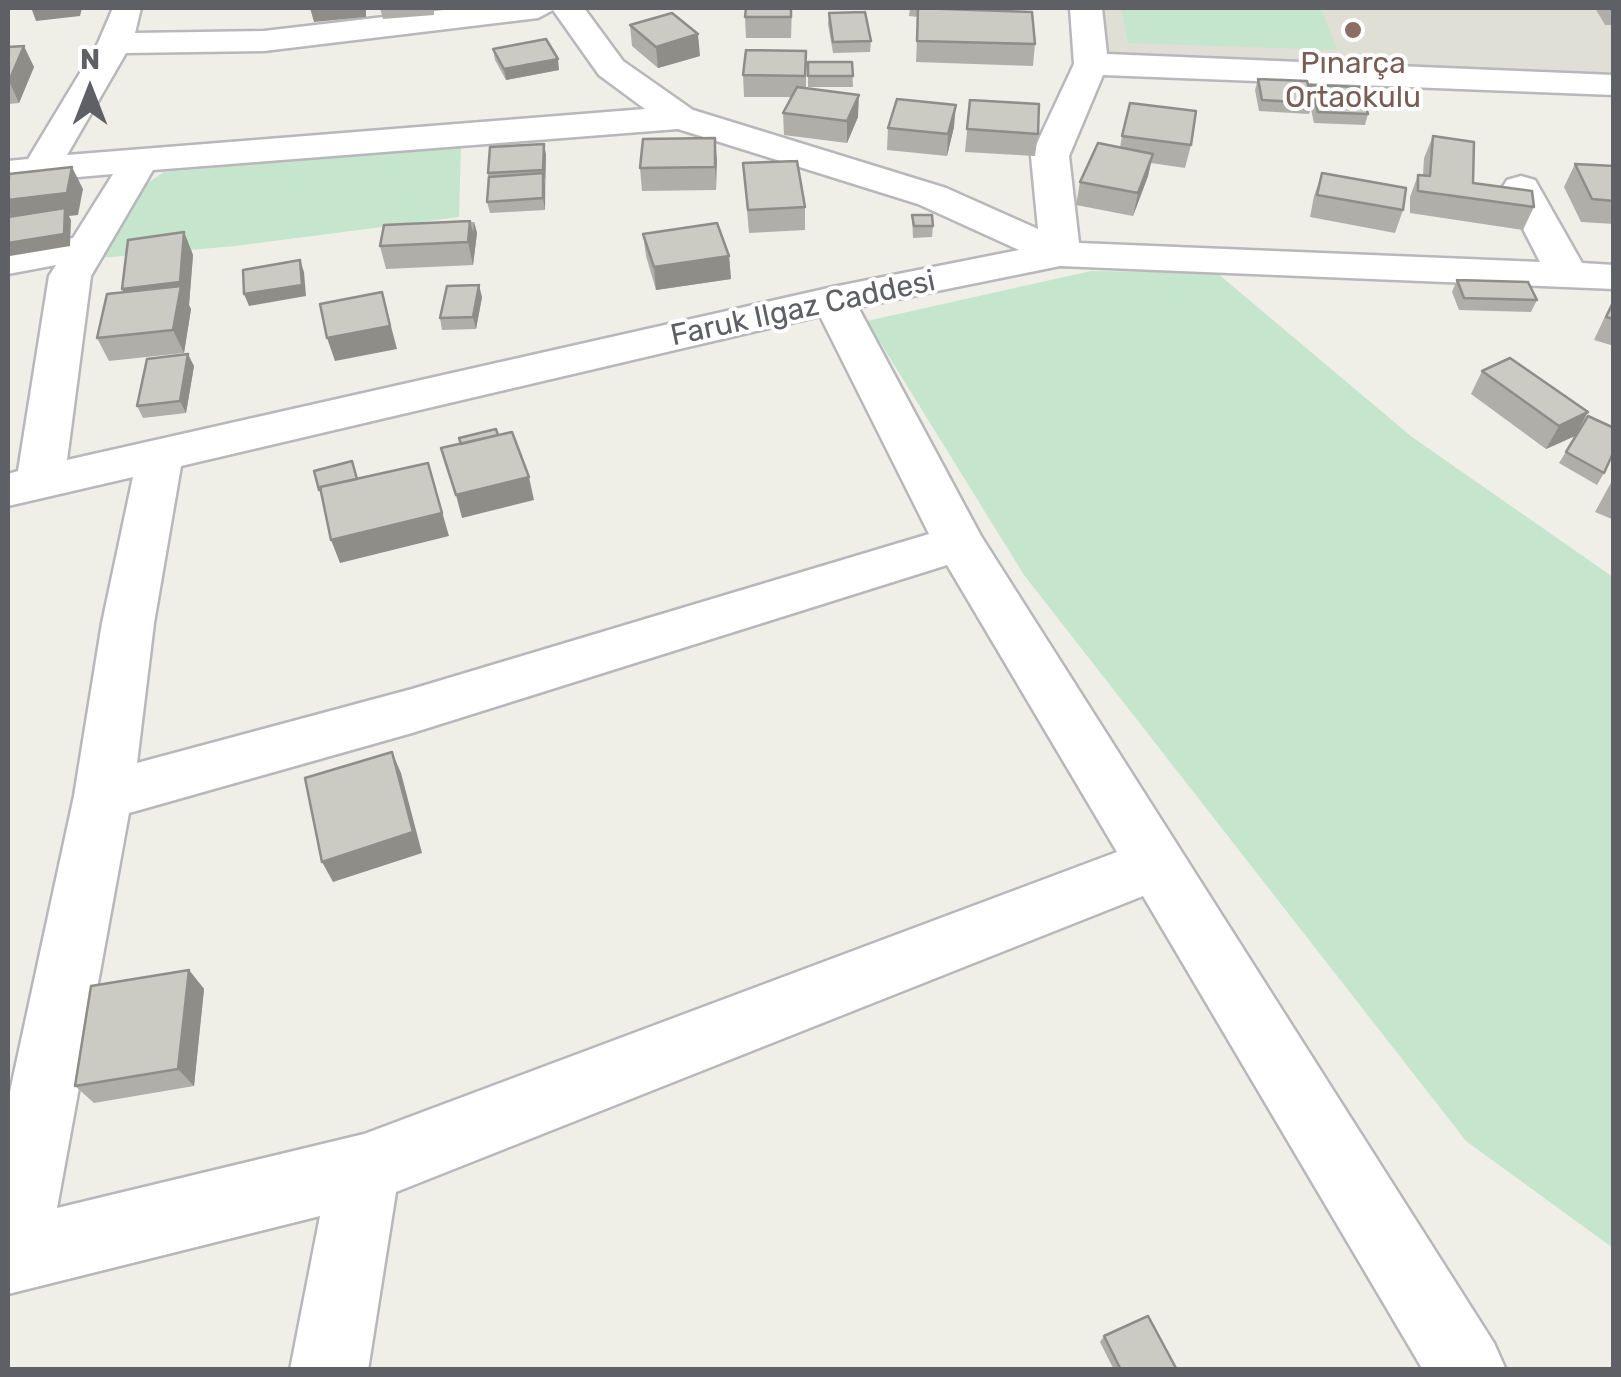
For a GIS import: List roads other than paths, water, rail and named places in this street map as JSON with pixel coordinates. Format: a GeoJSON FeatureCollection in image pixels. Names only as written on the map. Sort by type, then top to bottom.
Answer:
{"type":"FeatureCollection","features":[{"type":"Feature","properties":{"kind":"street"},"geometry":{"type":"LineString","coordinates":[[24,170],[115,44],[128,8]]}},
{"type":"Feature","properties":{"kind":"street"},"geometry":{"type":"LineString","coordinates":[[115,44],[264,41],[538,8]]}},
{"type":"Feature","properties":{"kind":"street"},"geometry":{"type":"LineString","coordinates":[[568,8],[612,68],[680,118],[932,196],[1060,254]]}},
{"type":"Feature","properties":{"kind":"street"},"geometry":{"type":"LineString","coordinates":[[1060,254],[1050,156],[1091,64],[1086,8]]}},
{"type":"Feature","properties":{"kind":"street"},"geometry":{"type":"LineString","coordinates":[[1091,64],[1613,86]]}},
{"type":"Feature","properties":{"kind":"street"},"geometry":{"type":"LineString","coordinates":[[24,170],[680,118]]}},
{"type":"Feature","properties":{"kind":"street"},"geometry":{"type":"LineString","coordinates":[[24,486],[70,276],[142,160]]}},
{"type":"Feature","properties":{"kind":"street"},"geometry":{"type":"LineString","coordinates":[[1521,188],[1568,275]]}},
{"type":"Feature","properties":{"kind":"street"},"geometry":{"type":"LineString","coordinates":[[8,262],[88,248]]}},
{"type":"Feature","properties":{"kind":"street","name":"Faruk Ilgaz Caddesi"},"geometry":{"type":"LineString","coordinates":[[24,486],[833,300],[1060,254],[1614,276]]}},
{"type":"Feature","properties":{"kind":"street"},"geometry":{"type":"LineString","coordinates":[[833,300],[958,543],[1467,1370]]}},
{"type":"Feature","properties":{"kind":"street"},"geometry":{"type":"LineString","coordinates":[[158,454],[157,480],[128,623],[103,796],[9,1256],[364,1169],[1156,863]]}},
{"type":"Feature","properties":{"kind":"street"},"geometry":{"type":"LineString","coordinates":[[103,796],[412,711],[958,543]]}},
{"type":"Feature","properties":{"kind":"street"},"geometry":{"type":"LineString","coordinates":[[329,1370],[364,1169]]}},
{"type":"Feature","properties":{"kind":"place","name":"Pınarça Ortaokulu"},"geometry":{"type":"Point","coordinates":[1353,30]}}]}
